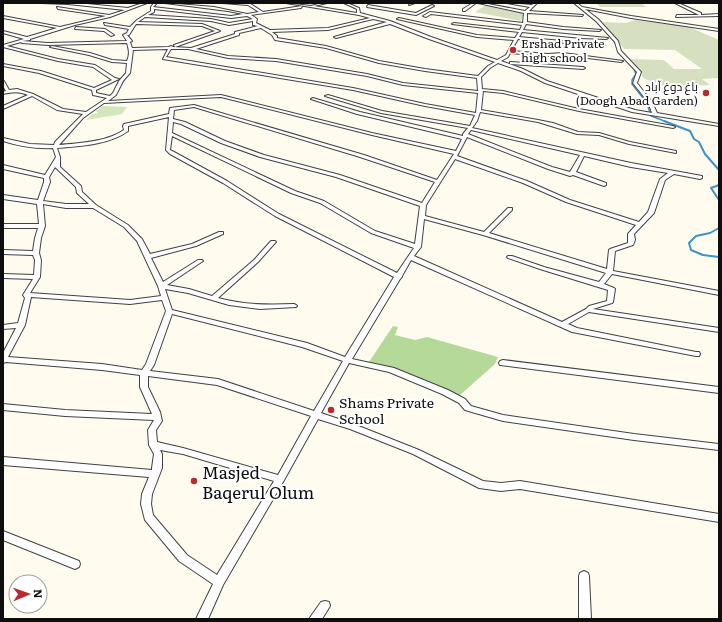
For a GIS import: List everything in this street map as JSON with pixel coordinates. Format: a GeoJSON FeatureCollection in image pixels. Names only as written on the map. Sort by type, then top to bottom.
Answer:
{"type":"FeatureCollection","features":[{"type":"Feature","properties":{"kind":"street"},"geometry":{"type":"LineString","coordinates":[[42,3],[68,3],[128,7],[146,3]]}},
{"type":"Feature","properties":{"kind":"street"},"geometry":{"type":"LineString","coordinates":[[166,3],[251,15],[255,20],[254,24],[262,26],[269,31],[275,36],[275,40],[326,47],[379,62],[424,70],[479,77]]}},
{"type":"Feature","properties":{"kind":"street"},"geometry":{"type":"LineString","coordinates":[[224,3],[249,4],[263,13]]}},
{"type":"Feature","properties":{"kind":"street"},"geometry":{"type":"LineString","coordinates":[[287,3],[359,14],[392,22],[430,38],[522,70],[546,82],[622,108],[647,114],[719,125]]}},
{"type":"Feature","properties":{"kind":"street"},"geometry":{"type":"LineString","coordinates":[[76,28],[105,30],[112,35],[125,35],[128,34],[130,28],[135,23],[153,11],[154,6],[230,17],[326,3]]}},
{"type":"Feature","properties":{"kind":"street"},"geometry":{"type":"LineString","coordinates":[[345,3],[358,9],[376,3]]}},
{"type":"Feature","properties":{"kind":"street"},"geometry":{"type":"LineString","coordinates":[[410,4],[414,3]]}},
{"type":"Feature","properties":{"kind":"street"},"geometry":{"type":"LineString","coordinates":[[464,10],[475,3]]}},
{"type":"Feature","properties":{"kind":"street"},"geometry":{"type":"LineString","coordinates":[[479,3],[526,12],[582,15]]}},
{"type":"Feature","properties":{"kind":"street"},"geometry":{"type":"LineString","coordinates":[[508,3],[531,6]]}},
{"type":"Feature","properties":{"kind":"street"},"geometry":{"type":"LineString","coordinates":[[479,77],[489,67],[501,62],[507,56],[522,30],[525,23],[526,12],[536,3]]}},
{"type":"Feature","properties":{"kind":"street"},"geometry":{"type":"LineString","coordinates":[[575,3],[597,20],[617,42],[619,51],[639,72],[635,83],[650,102],[654,115]]}},
{"type":"Feature","properties":{"kind":"street"},"geometry":{"type":"LineString","coordinates":[[676,3],[703,15]]}},
{"type":"Feature","properties":{"kind":"street"},"geometry":{"type":"LineString","coordinates":[[368,6],[416,14],[433,6]]}},
{"type":"Feature","properties":{"kind":"street"},"geometry":{"type":"LineString","coordinates":[[3,46],[62,28],[112,16],[128,7]]}},
{"type":"Feature","properties":{"kind":"street"},"geometry":{"type":"LineString","coordinates":[[392,10],[400,7]]}},
{"type":"Feature","properties":{"kind":"street"},"geometry":{"type":"LineString","coordinates":[[58,8],[112,16]]}},
{"type":"Feature","properties":{"kind":"street"},"geometry":{"type":"LineString","coordinates":[[580,8],[719,30]]}},
{"type":"Feature","properties":{"kind":"street"},"geometry":{"type":"LineString","coordinates":[[358,9],[359,14]]}},
{"type":"Feature","properties":{"kind":"street"},"geometry":{"type":"LineString","coordinates":[[440,15],[448,9]]}},
{"type":"Feature","properties":{"kind":"street"},"geometry":{"type":"LineString","coordinates":[[62,13],[74,10]]}},
{"type":"Feature","properties":{"kind":"street"},"geometry":{"type":"LineString","coordinates":[[391,14],[398,11]]}},
{"type":"Feature","properties":{"kind":"street"},"geometry":{"type":"LineString","coordinates":[[420,12],[563,28],[599,30]]}},
{"type":"Feature","properties":{"kind":"street"},"geometry":{"type":"LineString","coordinates":[[425,16],[429,14]]}},
{"type":"Feature","properties":{"kind":"street"},"geometry":{"type":"LineString","coordinates":[[677,16],[719,15]]}},
{"type":"Feature","properties":{"kind":"street"},"geometry":{"type":"LineString","coordinates":[[145,16],[211,20],[229,24],[255,20]]}},
{"type":"Feature","properties":{"kind":"street"},"geometry":{"type":"LineString","coordinates":[[3,17],[62,28]]}},
{"type":"Feature","properties":{"kind":"street"},"geometry":{"type":"LineString","coordinates":[[269,31],[328,29],[375,18]]}},
{"type":"Feature","properties":{"kind":"street"},"geometry":{"type":"LineString","coordinates":[[398,19],[477,36],[603,45]]}},
{"type":"Feature","properties":{"kind":"street"},"geometry":{"type":"LineString","coordinates":[[336,37],[392,22]]}},
{"type":"Feature","properties":{"kind":"street"},"geometry":{"type":"LineString","coordinates":[[135,23],[202,25],[218,31],[172,47],[164,58],[353,89],[425,105],[538,121],[577,133],[600,134],[629,143],[674,152]]}},
{"type":"Feature","properties":{"kind":"street"},"geometry":{"type":"LineString","coordinates":[[105,24],[130,28]]}},
{"type":"Feature","properties":{"kind":"street"},"geometry":{"type":"LineString","coordinates":[[454,24],[581,37],[606,38]]}},
{"type":"Feature","properties":{"kind":"street"},"geometry":{"type":"LineString","coordinates":[[191,49],[238,34],[236,33],[262,26]]}},
{"type":"Feature","properties":{"kind":"street"},"geometry":{"type":"LineString","coordinates":[[3,32],[29,39]]}},
{"type":"Feature","properties":{"kind":"street"},"geometry":{"type":"LineString","coordinates":[[104,42],[112,35]]}},
{"type":"Feature","properties":{"kind":"street"},"geometry":{"type":"LineString","coordinates":[[125,35],[130,41],[128,42],[131,56],[128,73],[119,85],[115,94],[87,113],[57,143],[55,148],[58,157],[57,167],[79,186],[79,192],[94,206],[126,226],[140,240],[161,286],[169,311],[150,365],[144,372],[144,387],[158,421],[152,430],[153,445],[158,454],[157,468],[147,494],[146,504],[148,516],[182,558],[219,582]]}},
{"type":"Feature","properties":{"kind":"street"},"geometry":{"type":"LineString","coordinates":[[20,42],[42,44],[128,42]]}},
{"type":"Feature","properties":{"kind":"street"},"geometry":{"type":"LineString","coordinates":[[42,44],[62,50],[90,54],[112,61],[129,62]]}},
{"type":"Feature","properties":{"kind":"street"},"geometry":{"type":"LineString","coordinates":[[3,46],[58,60],[94,66],[115,80]]}},
{"type":"Feature","properties":{"kind":"street"},"geometry":{"type":"LineString","coordinates":[[130,49],[172,47],[191,49],[228,57],[265,59],[367,75],[403,84],[497,91],[579,110],[673,127]]}},
{"type":"Feature","properties":{"kind":"street"},"geometry":{"type":"LineString","coordinates":[[509,52],[548,55],[563,54],[621,61]]}},
{"type":"Feature","properties":{"kind":"street"},"geometry":{"type":"LineString","coordinates":[[501,62],[583,68]]}},
{"type":"Feature","properties":{"kind":"street"},"geometry":{"type":"LineString","coordinates":[[3,65],[40,72],[94,89]]}},
{"type":"Feature","properties":{"kind":"street"},"geometry":{"type":"LineString","coordinates":[[94,89],[101,84],[124,77]]}},
{"type":"Feature","properties":{"kind":"street"},"geometry":{"type":"LineString","coordinates":[[202,619],[219,582],[280,479],[347,360],[410,257],[418,247],[423,205],[439,182],[479,112],[481,91],[479,77]]}},
{"type":"Feature","properties":{"kind":"street"},"geometry":{"type":"LineString","coordinates":[[3,82],[8,91]]}},
{"type":"Feature","properties":{"kind":"street"},"geometry":{"type":"LineString","coordinates":[[94,89],[94,94],[111,97]]}},
{"type":"Feature","properties":{"kind":"street"},"geometry":{"type":"LineString","coordinates":[[3,93],[8,91],[18,91],[53,104],[60,109],[87,113]]}},
{"type":"Feature","properties":{"kind":"street"},"geometry":{"type":"LineString","coordinates":[[3,108],[31,95]]}},
{"type":"Feature","properties":{"kind":"street"},"geometry":{"type":"LineString","coordinates":[[104,102],[221,96],[455,155],[525,182],[568,201],[639,224]]}},
{"type":"Feature","properties":{"kind":"street"},"geometry":{"type":"LineString","coordinates":[[326,96],[381,112],[467,132],[550,168],[570,174],[573,173],[604,184]]}},
{"type":"Feature","properties":{"kind":"street"},"geometry":{"type":"LineString","coordinates":[[313,99],[359,113],[467,132],[700,177]]}},
{"type":"Feature","properties":{"kind":"street"},"geometry":{"type":"LineString","coordinates":[[399,277],[277,214],[225,182],[172,153],[168,150],[172,109],[194,106],[362,156],[439,182]]}},
{"type":"Feature","properties":{"kind":"street"},"geometry":{"type":"LineString","coordinates":[[3,140],[25,145],[55,148],[108,139],[124,132],[126,130],[126,124],[171,118],[222,142],[262,156],[338,176],[423,205]]}},
{"type":"Feature","properties":{"kind":"street"},"geometry":{"type":"LineString","coordinates":[[170,133],[293,192],[322,202],[373,232],[418,247]]}},
{"type":"Feature","properties":{"kind":"street"},"geometry":{"type":"LineString","coordinates":[[573,173],[583,154]]}},
{"type":"Feature","properties":{"kind":"street"},"geometry":{"type":"LineString","coordinates":[[58,157],[46,177],[47,182],[40,202],[42,226],[38,238],[36,253],[38,260],[37,277],[26,295],[28,298],[21,325],[3,360],[144,372],[218,382],[317,414],[416,452],[482,485],[501,487],[520,485],[719,518]]}},
{"type":"Feature","properties":{"kind":"street"},"geometry":{"type":"LineString","coordinates":[[3,167],[46,177]]}},
{"type":"Feature","properties":{"kind":"street"},"geometry":{"type":"LineString","coordinates":[[600,285],[610,272],[612,250],[631,244],[631,234],[651,213],[663,179],[672,172]]}},
{"type":"Feature","properties":{"kind":"street"},"geometry":{"type":"LineString","coordinates":[[3,197],[66,206],[94,206]]}},
{"type":"Feature","properties":{"kind":"street"},"geometry":{"type":"LineString","coordinates":[[485,234],[510,209]]}},
{"type":"Feature","properties":{"kind":"street"},"geometry":{"type":"LineString","coordinates":[[422,217],[485,234],[610,272],[719,293]]}},
{"type":"Feature","properties":{"kind":"street"},"geometry":{"type":"LineString","coordinates":[[3,226],[42,226]]}},
{"type":"Feature","properties":{"kind":"street"},"geometry":{"type":"LineString","coordinates":[[147,257],[194,245],[221,233]]}},
{"type":"Feature","properties":{"kind":"street"},"geometry":{"type":"LineString","coordinates":[[214,298],[256,261],[273,242]]}},
{"type":"Feature","properties":{"kind":"street"},"geometry":{"type":"LineString","coordinates":[[3,252],[36,253]]}},
{"type":"Feature","properties":{"kind":"street"},"geometry":{"type":"LineString","coordinates":[[410,257],[575,330],[696,354]]}},
{"type":"Feature","properties":{"kind":"street"},"geometry":{"type":"LineString","coordinates":[[510,257],[612,289],[610,302],[591,307],[563,324]]}},
{"type":"Feature","properties":{"kind":"street"},"geometry":{"type":"LineString","coordinates":[[161,286],[200,261]]}},
{"type":"Feature","properties":{"kind":"street"},"geometry":{"type":"LineString","coordinates":[[3,276],[37,277]]}},
{"type":"Feature","properties":{"kind":"street"},"geometry":{"type":"LineString","coordinates":[[161,286],[189,291],[229,303],[260,307],[294,306]]}},
{"type":"Feature","properties":{"kind":"street"},"geometry":{"type":"LineString","coordinates":[[26,295],[130,302],[164,298]]}},
{"type":"Feature","properties":{"kind":"street"},"geometry":{"type":"LineString","coordinates":[[588,310],[717,330]]}},
{"type":"Feature","properties":{"kind":"street"},"geometry":{"type":"LineString","coordinates":[[169,311],[304,345],[347,360],[391,370],[445,392],[462,401],[468,408],[503,418],[634,437],[719,447]]}},
{"type":"Feature","properties":{"kind":"street"},"geometry":{"type":"LineString","coordinates":[[3,327],[21,325]]}},
{"type":"Feature","properties":{"kind":"street"},"geometry":{"type":"LineString","coordinates":[[502,362],[716,389]]}},
{"type":"Feature","properties":{"kind":"street"},"geometry":{"type":"LineString","coordinates":[[3,407],[66,413],[157,417]]}},
{"type":"Feature","properties":{"kind":"street"},"geometry":{"type":"LineString","coordinates":[[153,445],[183,451],[280,479]]}},
{"type":"Feature","properties":{"kind":"street"},"geometry":{"type":"LineString","coordinates":[[3,461],[155,474]]}},
{"type":"Feature","properties":{"kind":"street"},"geometry":{"type":"LineString","coordinates":[[3,535],[75,564]]}},
{"type":"Feature","properties":{"kind":"street"},"geometry":{"type":"LineString","coordinates":[[584,576],[585,619]]}},
{"type":"Feature","properties":{"kind":"street"},"geometry":{"type":"LineString","coordinates":[[315,619],[325,606]]}},
{"type":"Feature","properties":{"kind":"green space"},"geometry":{"type":"Polygon","coordinates":[[[596,3],[641,3],[646,7],[600,7],[596,3]]]}},
{"type":"Feature","properties":{"kind":"green space"},"geometry":{"type":"Polygon","coordinates":[[[486,5],[524,12],[521,21],[475,12],[486,5]]]}},
{"type":"Feature","properties":{"kind":"green space"},"geometry":{"type":"Polygon","coordinates":[[[635,20],[687,26],[719,40],[719,78],[702,79],[710,85],[691,86],[692,88],[663,87],[643,78],[640,69],[630,59],[664,60],[674,69],[702,69],[675,50],[624,49],[603,22],[626,23],[635,20]]]}},
{"type":"Feature","properties":{"kind":"green space"},"geometry":{"type":"Polygon","coordinates":[[[103,106],[127,107],[122,114],[86,120],[92,114],[98,113],[96,111],[103,106]]]}},
{"type":"Feature","properties":{"kind":"green space"},"geometry":{"type":"Polygon","coordinates":[[[393,326],[398,327],[395,335],[415,340],[427,337],[498,357],[495,364],[460,395],[369,362],[393,326]]]}},
{"type":"Feature","properties":{"kind":"waterway"},"geometry":{"type":"LineString","coordinates":[[573,3],[600,25]]}},
{"type":"Feature","properties":{"kind":"waterway"},"geometry":{"type":"LineString","coordinates":[[604,29],[616,44]]}},
{"type":"Feature","properties":{"kind":"waterway"},"geometry":{"type":"LineString","coordinates":[[627,61],[634,69],[636,74],[632,80],[632,84],[647,103],[651,116],[667,122]]}},
{"type":"Feature","properties":{"kind":"waterway"},"geometry":{"type":"LineString","coordinates":[[664,121],[690,131],[694,139],[699,142],[705,154],[719,170]]}},
{"type":"Feature","properties":{"kind":"waterway"},"geometry":{"type":"LineString","coordinates":[[719,185],[711,188],[719,200]]}},
{"type":"Feature","properties":{"kind":"waterway"},"geometry":{"type":"LineString","coordinates":[[719,228],[710,233],[696,236],[689,243],[691,250],[703,255],[719,257]]}},
{"type":"Feature","properties":{"kind":"place","name":"Ershad Private high school"},"geometry":{"type":"Point","coordinates":[513,50]}},
{"type":"Feature","properties":{"kind":"place","name":"باغ دوغ آباد (Doogh Abad Garden)"},"geometry":{"type":"Point","coordinates":[706,93]}},
{"type":"Feature","properties":{"kind":"place","name":"Shams Private School"},"geometry":{"type":"Point","coordinates":[331,410]}},
{"type":"Feature","properties":{"kind":"place","name":"Masjed Baqerul Olum"},"geometry":{"type":"Point","coordinates":[194,481]}}]}
